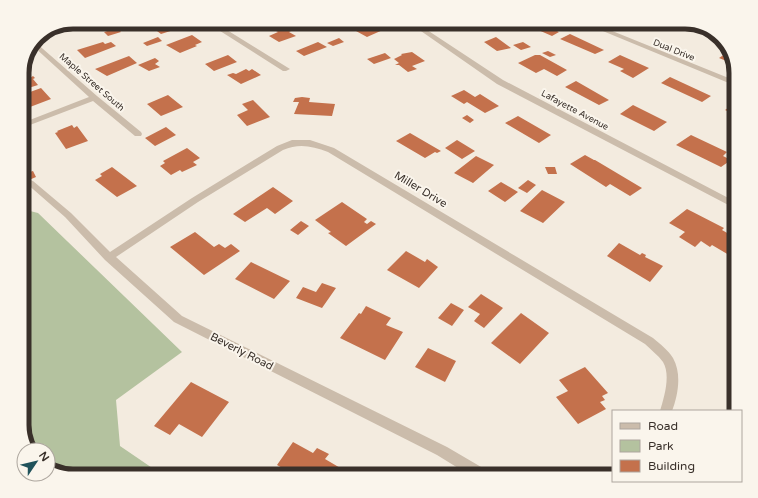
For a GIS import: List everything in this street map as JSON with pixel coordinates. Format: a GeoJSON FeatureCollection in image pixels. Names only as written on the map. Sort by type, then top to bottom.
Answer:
{"type":"FeatureCollection","features":[{"type":"Feature","properties":{"kind":"street"},"geometry":{"type":"LineString","coordinates":[[220,29],[286,69]]}},
{"type":"Feature","properties":{"kind":"street","name":"Lafayette Avenue"},"geometry":{"type":"LineString","coordinates":[[421,29],[500,82],[729,202]]}},
{"type":"Feature","properties":{"kind":"street","name":"Dual Drive"},"geometry":{"type":"LineString","coordinates":[[601,29],[729,81]]}},
{"type":"Feature","properties":{"kind":"street","name":"Maple Street South"},"geometry":{"type":"LineString","coordinates":[[37,47],[94,98],[138,134]]}},
{"type":"Feature","properties":{"kind":"street"},"geometry":{"type":"LineString","coordinates":[[29,123],[94,98]]}},
{"type":"Feature","properties":{"kind":"street","name":"Miller Drive"},"geometry":{"type":"LineString","coordinates":[[109,257],[195,200],[280,148],[292,143],[310,143],[331,150],[649,341],[669,362],[672,379],[670,400],[666,410]]}},
{"type":"Feature","properties":{"kind":"street","name":"Beverly Road"},"geometry":{"type":"LineString","coordinates":[[30,183],[68,215],[109,257],[178,319],[442,451],[472,469]]}},
{"type":"Feature","properties":{"kind":"green space"},"geometry":{"type":"Polygon","coordinates":[[[29,211],[38,213],[182,352],[116,400],[120,446],[154,469],[73,469],[56,465],[56,442],[32,442],[29,428],[29,211]]]}},
{"type":"Feature","properties":{"kind":"building"},"geometry":{"type":"Polygon","coordinates":[[[70,29],[57,34],[55,32],[70,29]]]}},
{"type":"Feature","properties":{"kind":"building"},"geometry":{"type":"Polygon","coordinates":[[[118,29],[121,32],[108,36],[104,32],[118,29]]]}},
{"type":"Feature","properties":{"kind":"building"},"geometry":{"type":"Polygon","coordinates":[[[154,29],[177,29],[161,34],[154,29]]]}},
{"type":"Feature","properties":{"kind":"building"},"geometry":{"type":"Polygon","coordinates":[[[291,29],[293,30],[289,32],[296,36],[279,42],[269,36],[278,32],[274,30],[291,29]]]}},
{"type":"Feature","properties":{"kind":"building"},"geometry":{"type":"Polygon","coordinates":[[[357,29],[385,29],[367,37],[356,31],[359,30],[357,29]]]}},
{"type":"Feature","properties":{"kind":"building"},"geometry":{"type":"Polygon","coordinates":[[[536,29],[553,29],[559,32],[552,36],[536,29]]]}},
{"type":"Feature","properties":{"kind":"building"},"geometry":{"type":"Polygon","coordinates":[[[570,34],[604,50],[595,54],[560,39],[570,34]]]}},
{"type":"Feature","properties":{"kind":"building"},"geometry":{"type":"Polygon","coordinates":[[[192,35],[202,42],[195,45],[197,46],[180,53],[166,45],[192,35]]]}},
{"type":"Feature","properties":{"kind":"building"},"geometry":{"type":"Polygon","coordinates":[[[158,37],[162,41],[147,46],[143,43],[158,37]]]}},
{"type":"Feature","properties":{"kind":"building"},"geometry":{"type":"Polygon","coordinates":[[[496,37],[511,48],[497,51],[484,42],[496,37]]]}},
{"type":"Feature","properties":{"kind":"building"},"geometry":{"type":"Polygon","coordinates":[[[339,38],[344,42],[333,46],[327,43],[339,38]]]}},
{"type":"Feature","properties":{"kind":"building"},"geometry":{"type":"Polygon","coordinates":[[[103,42],[105,44],[111,42],[116,46],[85,58],[77,50],[103,42]]]}},
{"type":"Feature","properties":{"kind":"building"},"geometry":{"type":"Polygon","coordinates":[[[318,42],[327,47],[304,56],[296,51],[318,42]]]}},
{"type":"Feature","properties":{"kind":"building"},"geometry":{"type":"Polygon","coordinates":[[[523,42],[531,47],[521,50],[513,45],[523,42]]]}},
{"type":"Feature","properties":{"kind":"building"},"geometry":{"type":"Polygon","coordinates":[[[548,51],[556,55],[550,57],[542,53],[548,51]]]}},
{"type":"Feature","properties":{"kind":"building"},"geometry":{"type":"Polygon","coordinates":[[[412,52],[425,61],[412,66],[417,69],[408,72],[399,65],[395,65],[399,63],[394,59],[402,55],[401,54],[412,52]]]}},
{"type":"Feature","properties":{"kind":"building"},"geometry":{"type":"Polygon","coordinates":[[[385,53],[391,58],[374,64],[367,59],[385,53]]]}},
{"type":"Feature","properties":{"kind":"building"},"geometry":{"type":"Polygon","coordinates":[[[725,54],[728,62],[719,58],[725,54]]]}},
{"type":"Feature","properties":{"kind":"building"},"geometry":{"type":"Polygon","coordinates":[[[228,55],[237,62],[214,71],[205,64],[228,55]]]}},
{"type":"Feature","properties":{"kind":"building"},"geometry":{"type":"Polygon","coordinates":[[[535,55],[540,55],[567,70],[557,76],[544,69],[536,73],[518,63],[535,55]]]}},
{"type":"Feature","properties":{"kind":"building"},"geometry":{"type":"Polygon","coordinates":[[[620,55],[649,68],[633,78],[620,71],[624,69],[608,62],[620,55]]]}},
{"type":"Feature","properties":{"kind":"building"},"geometry":{"type":"Polygon","coordinates":[[[129,56],[137,63],[107,76],[95,69],[129,56]]]}},
{"type":"Feature","properties":{"kind":"building"},"geometry":{"type":"Polygon","coordinates":[[[155,58],[159,61],[155,64],[160,67],[149,71],[138,65],[155,58]]]}},
{"type":"Feature","properties":{"kind":"building"},"geometry":{"type":"Polygon","coordinates":[[[246,69],[249,71],[252,69],[261,75],[241,84],[227,75],[233,73],[236,74],[246,69]]]}},
{"type":"Feature","properties":{"kind":"building"},"geometry":{"type":"Polygon","coordinates":[[[33,76],[35,78],[33,79],[38,85],[29,88],[29,77],[30,78],[33,76]]]}},
{"type":"Feature","properties":{"kind":"building"},"geometry":{"type":"Polygon","coordinates":[[[670,77],[711,96],[702,102],[661,83],[670,77]]]}},
{"type":"Feature","properties":{"kind":"building"},"geometry":{"type":"Polygon","coordinates":[[[576,81],[609,100],[599,105],[565,87],[576,81]]]}},
{"type":"Feature","properties":{"kind":"building"},"geometry":{"type":"Polygon","coordinates":[[[41,88],[51,99],[30,107],[29,92],[41,88]]]}},
{"type":"Feature","properties":{"kind":"building"},"geometry":{"type":"Polygon","coordinates":[[[464,90],[475,97],[480,94],[499,106],[485,113],[467,102],[464,104],[451,96],[464,90]]]}},
{"type":"Feature","properties":{"kind":"building"},"geometry":{"type":"Polygon","coordinates":[[[168,95],[183,107],[161,116],[147,104],[168,95]]]}},
{"type":"Feature","properties":{"kind":"building"},"geometry":{"type":"Polygon","coordinates":[[[295,98],[310,98],[309,102],[335,104],[332,116],[294,114],[299,102],[293,102],[295,98]]]}},
{"type":"Feature","properties":{"kind":"building"},"geometry":{"type":"Polygon","coordinates":[[[253,100],[270,117],[247,126],[237,115],[248,110],[242,104],[253,100]]]}},
{"type":"Feature","properties":{"kind":"building"},"geometry":{"type":"Polygon","coordinates":[[[633,105],[667,122],[654,131],[620,114],[633,105]]]}},
{"type":"Feature","properties":{"kind":"building"},"geometry":{"type":"Polygon","coordinates":[[[467,115],[474,120],[470,123],[462,118],[467,115]]]}},
{"type":"Feature","properties":{"kind":"building"},"geometry":{"type":"Polygon","coordinates":[[[518,116],[551,135],[539,143],[505,123],[518,116]]]}},
{"type":"Feature","properties":{"kind":"building"},"geometry":{"type":"Polygon","coordinates":[[[72,125],[74,128],[77,126],[88,141],[66,149],[55,133],[72,125]]]}},
{"type":"Feature","properties":{"kind":"building"},"geometry":{"type":"Polygon","coordinates":[[[166,127],[176,135],[155,146],[145,138],[166,127]]]}},
{"type":"Feature","properties":{"kind":"building"},"geometry":{"type":"Polygon","coordinates":[[[410,133],[441,151],[437,153],[435,152],[425,158],[396,141],[410,133]]]}},
{"type":"Feature","properties":{"kind":"building"},"geometry":{"type":"Polygon","coordinates":[[[691,135],[727,152],[723,156],[729,159],[729,161],[721,167],[676,145],[691,135]]]}},
{"type":"Feature","properties":{"kind":"building"},"geometry":{"type":"Polygon","coordinates":[[[457,140],[475,151],[462,159],[445,148],[457,140]]]}},
{"type":"Feature","properties":{"kind":"building"},"geometry":{"type":"Polygon","coordinates":[[[187,148],[200,158],[193,162],[197,165],[182,172],[180,170],[171,175],[160,166],[165,163],[163,161],[187,148]]]}},
{"type":"Feature","properties":{"kind":"building"},"geometry":{"type":"Polygon","coordinates":[[[585,155],[642,188],[630,196],[610,184],[606,187],[570,164],[585,155]]]}},
{"type":"Feature","properties":{"kind":"building"},"geometry":{"type":"Polygon","coordinates":[[[476,156],[494,165],[473,183],[454,173],[476,156]]]}},
{"type":"Feature","properties":{"kind":"building"},"geometry":{"type":"Polygon","coordinates":[[[112,167],[137,186],[117,197],[95,180],[102,176],[100,174],[112,167]]]}},
{"type":"Feature","properties":{"kind":"building"},"geometry":{"type":"Polygon","coordinates":[[[545,167],[555,167],[557,174],[548,174],[545,167]]]}},
{"type":"Feature","properties":{"kind":"building"},"geometry":{"type":"Polygon","coordinates":[[[33,171],[36,177],[29,180],[29,172],[33,171]]]}},
{"type":"Feature","properties":{"kind":"building"},"geometry":{"type":"Polygon","coordinates":[[[528,180],[536,185],[527,193],[518,188],[528,180]]]}},
{"type":"Feature","properties":{"kind":"building"},"geometry":{"type":"Polygon","coordinates":[[[501,182],[518,192],[505,202],[488,191],[501,182]]]}},
{"type":"Feature","properties":{"kind":"building"},"geometry":{"type":"Polygon","coordinates":[[[273,187],[293,201],[275,214],[267,208],[245,222],[233,214],[273,187]]]}},
{"type":"Feature","properties":{"kind":"building"},"geometry":{"type":"Polygon","coordinates":[[[542,190],[565,202],[543,223],[520,211],[542,190]]]}},
{"type":"Feature","properties":{"kind":"building"},"geometry":{"type":"Polygon","coordinates":[[[342,202],[367,219],[364,222],[367,224],[371,221],[376,224],[346,246],[328,233],[331,232],[315,220],[342,202]]]}},
{"type":"Feature","properties":{"kind":"building"},"geometry":{"type":"Polygon","coordinates":[[[687,209],[724,228],[722,230],[729,234],[729,255],[712,245],[710,247],[701,241],[695,247],[679,237],[685,232],[669,223],[687,209]]]}},
{"type":"Feature","properties":{"kind":"building"},"geometry":{"type":"Polygon","coordinates":[[[301,221],[309,226],[298,235],[290,230],[301,221]]]}},
{"type":"Feature","properties":{"kind":"building"},"geometry":{"type":"Polygon","coordinates":[[[195,232],[214,247],[219,244],[225,248],[231,244],[240,251],[204,275],[170,247],[195,232]]]}},
{"type":"Feature","properties":{"kind":"building"},"geometry":{"type":"Polygon","coordinates":[[[619,243],[640,255],[642,253],[646,255],[645,257],[663,266],[650,282],[607,256],[619,243]]]}},
{"type":"Feature","properties":{"kind":"building"},"geometry":{"type":"Polygon","coordinates":[[[406,251],[425,262],[427,259],[438,267],[419,288],[387,270],[406,251]]]}},
{"type":"Feature","properties":{"kind":"building"},"geometry":{"type":"Polygon","coordinates":[[[251,262],[290,281],[274,299],[235,279],[251,262]]]}},
{"type":"Feature","properties":{"kind":"building"},"geometry":{"type":"Polygon","coordinates":[[[322,283],[336,288],[322,308],[296,298],[303,287],[316,292],[322,283]]]}},
{"type":"Feature","properties":{"kind":"building"},"geometry":{"type":"Polygon","coordinates":[[[481,294],[503,308],[484,328],[474,321],[480,314],[468,307],[481,294]]]}},
{"type":"Feature","properties":{"kind":"building"},"geometry":{"type":"Polygon","coordinates":[[[451,303],[464,310],[452,326],[438,318],[451,303]]]}},
{"type":"Feature","properties":{"kind":"building"},"geometry":{"type":"Polygon","coordinates":[[[366,306],[391,318],[386,325],[403,332],[385,360],[340,338],[366,306]]]}},
{"type":"Feature","properties":{"kind":"building"},"geometry":{"type":"Polygon","coordinates":[[[521,313],[549,333],[520,364],[491,343],[521,313]]]}},
{"type":"Feature","properties":{"kind":"building"},"geometry":{"type":"Polygon","coordinates":[[[428,348],[456,361],[445,382],[415,367],[428,348]]]}},
{"type":"Feature","properties":{"kind":"building"},"geometry":{"type":"Polygon","coordinates":[[[585,367],[608,393],[602,396],[605,400],[600,402],[606,409],[578,424],[556,397],[568,391],[559,380],[585,367]]]}},
{"type":"Feature","properties":{"kind":"building"},"geometry":{"type":"Polygon","coordinates":[[[191,382],[229,402],[202,437],[179,424],[170,435],[154,426],[191,382]]]}},
{"type":"Feature","properties":{"kind":"building"},"geometry":{"type":"Polygon","coordinates":[[[293,442],[313,453],[317,448],[329,454],[325,459],[342,469],[284,469],[277,465],[293,442]]]}}]}
